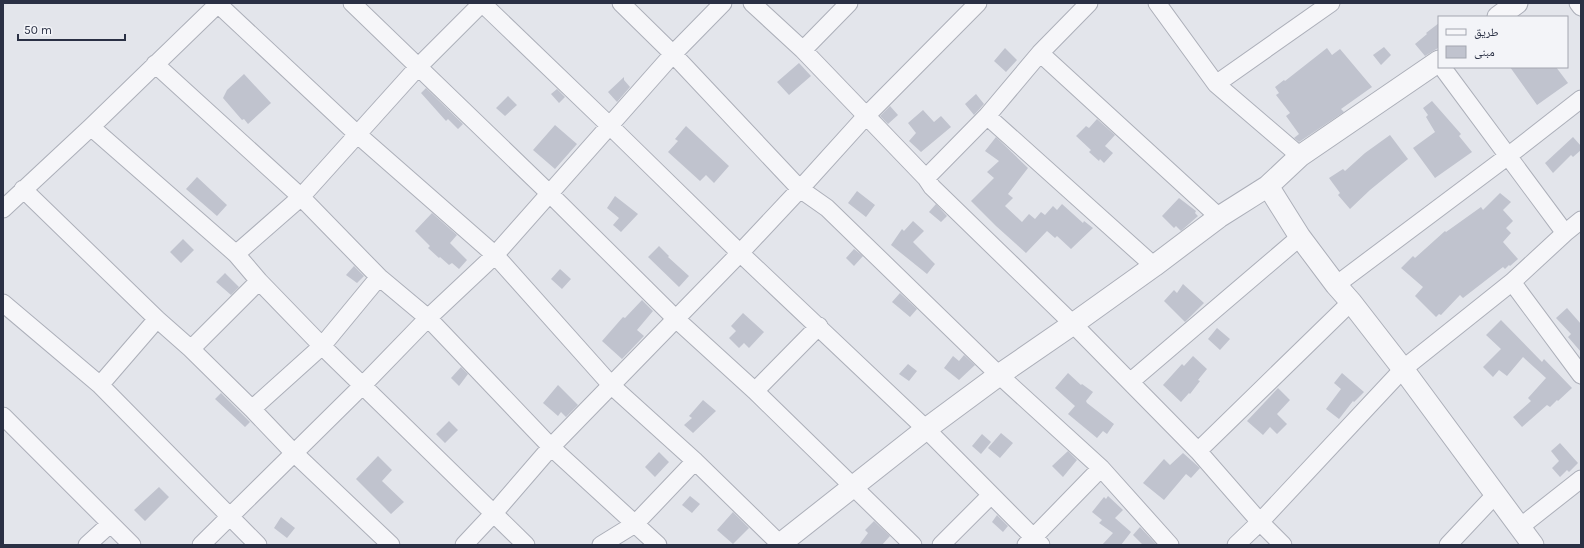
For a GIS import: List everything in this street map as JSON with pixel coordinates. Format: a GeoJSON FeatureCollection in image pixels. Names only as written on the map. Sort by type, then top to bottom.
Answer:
{"type":"FeatureCollection","features":[{"type":"Feature","properties":{"kind":"street"},"geometry":{"type":"LineString","coordinates":[[3,209],[218,3],[357,134],[495,255],[612,386],[695,460],[780,545],[926,429],[999,375],[1154,266],[1219,217],[1268,186],[1300,156],[1438,64]]}},
{"type":"Feature","properties":{"kind":"street"},"geometry":{"type":"LineString","coordinates":[[352,3],[550,194],[676,319],[755,391],[913,545]]}},
{"type":"Feature","properties":{"kind":"street"},"geometry":{"type":"LineString","coordinates":[[236,254],[301,197],[418,67],[482,3],[740,253],[819,326],[926,429],[991,495],[1033,543],[1101,468]]}},
{"type":"Feature","properties":{"kind":"street"},"geometry":{"type":"LineString","coordinates":[[621,3],[673,54],[800,189],[827,208],[999,375],[1101,468],[1170,545]]}},
{"type":"Feature","properties":{"kind":"street"},"geometry":{"type":"LineString","coordinates":[[201,545],[363,385],[428,318],[495,255],[673,54],[723,3]]}},
{"type":"Feature","properties":{"kind":"street"},"geometry":{"type":"LineString","coordinates":[[752,3],[803,50],[932,186],[1073,324],[1198,451],[1260,522],[1283,545]]}},
{"type":"Feature","properties":{"kind":"street"},"geometry":{"type":"LineString","coordinates":[[803,50],[849,3]]}},
{"type":"Feature","properties":{"kind":"street"},"geometry":{"type":"LineString","coordinates":[[464,545],[551,447],[740,253],[866,116],[978,3]]}},
{"type":"Feature","properties":{"kind":"street"},"geometry":{"type":"LineString","coordinates":[[926,178],[987,116],[1040,53],[1089,3]]}},
{"type":"Feature","properties":{"kind":"street"},"geometry":{"type":"LineString","coordinates":[[1216,84],[1331,3]]}},
{"type":"Feature","properties":{"kind":"street"},"geometry":{"type":"LineString","coordinates":[[1499,16],[1517,3]]}},
{"type":"Feature","properties":{"kind":"street"},"geometry":{"type":"LineString","coordinates":[[1578,3],[1581,7]]}},
{"type":"Feature","properties":{"kind":"street"},"geometry":{"type":"LineString","coordinates":[[1165,6],[1216,84],[1300,156]]}},
{"type":"Feature","properties":{"kind":"street"},"geometry":{"type":"LineString","coordinates":[[1040,53],[1219,217]]}},
{"type":"Feature","properties":{"kind":"street"},"geometry":{"type":"LineString","coordinates":[[155,64],[301,197],[379,277],[428,318],[551,447],[658,545]]}},
{"type":"Feature","properties":{"kind":"street"},"geometry":{"type":"LineString","coordinates":[[1444,68],[1565,233]]}},
{"type":"Feature","properties":{"kind":"street"},"geometry":{"type":"LineString","coordinates":[[1336,285],[1508,156],[1581,98]]}},
{"type":"Feature","properties":{"kind":"street"},"geometry":{"type":"LineString","coordinates":[[987,116],[1154,266]]}},
{"type":"Feature","properties":{"kind":"street"},"geometry":{"type":"LineString","coordinates":[[91,126],[236,254],[259,282],[322,346],[526,545]]}},
{"type":"Feature","properties":{"kind":"street"},"geometry":{"type":"LineString","coordinates":[[1268,186],[1300,237],[1403,369],[1533,545]]}},
{"type":"Feature","properties":{"kind":"street"},"geometry":{"type":"LineString","coordinates":[[23,189],[252,409],[390,545]]}},
{"type":"Feature","properties":{"kind":"street"},"geometry":{"type":"LineString","coordinates":[[1236,545],[1260,522],[1403,369],[1512,282],[1581,220]]}},
{"type":"Feature","properties":{"kind":"street"},"geometry":{"type":"LineString","coordinates":[[1130,382],[1300,237]]}},
{"type":"Feature","properties":{"kind":"street"},"geometry":{"type":"LineString","coordinates":[[252,409],[322,346],[379,277]]}},
{"type":"Feature","properties":{"kind":"street"},"geometry":{"type":"LineString","coordinates":[[190,349],[259,282]]}},
{"type":"Feature","properties":{"kind":"street"},"geometry":{"type":"LineString","coordinates":[[1512,282],[1581,375]]}},
{"type":"Feature","properties":{"kind":"street"},"geometry":{"type":"LineString","coordinates":[[1198,451],[1351,302]]}},
{"type":"Feature","properties":{"kind":"street"},"geometry":{"type":"LineString","coordinates":[[3,303],[100,385],[258,545]]}},
{"type":"Feature","properties":{"kind":"street"},"geometry":{"type":"LineString","coordinates":[[100,385],[157,319]]}},
{"type":"Feature","properties":{"kind":"street"},"geometry":{"type":"LineString","coordinates":[[755,391],[819,326]]}},
{"type":"Feature","properties":{"kind":"street"},"geometry":{"type":"LineString","coordinates":[[3,416],[132,545]]}},
{"type":"Feature","properties":{"kind":"street"},"geometry":{"type":"LineString","coordinates":[[601,545],[635,524],[695,460]]}},
{"type":"Feature","properties":{"kind":"street"},"geometry":{"type":"LineString","coordinates":[[1520,527],[1581,480]]}},
{"type":"Feature","properties":{"kind":"street"},"geometry":{"type":"LineString","coordinates":[[941,545],[991,495]]}},
{"type":"Feature","properties":{"kind":"street"},"geometry":{"type":"LineString","coordinates":[[1448,545],[1495,495]]}},
{"type":"Feature","properties":{"kind":"street"},"geometry":{"type":"LineString","coordinates":[[87,545],[110,524]]}},
{"type":"Feature","properties":{"kind":"building"},"geometry":{"type":"Polygon","coordinates":[[[1438,24],[1438,48],[1425,56],[1415,44],[1427,34],[1426,33],[1438,24]]]}},
{"type":"Feature","properties":{"kind":"building"},"geometry":{"type":"Polygon","coordinates":[[[1384,47],[1391,55],[1381,65],[1373,55],[1384,47]]]}},
{"type":"Feature","properties":{"kind":"building"},"geometry":{"type":"Polygon","coordinates":[[[1005,48],[1017,60],[1006,72],[994,61],[1005,48]]]}},
{"type":"Feature","properties":{"kind":"building"},"geometry":{"type":"Polygon","coordinates":[[[1327,48],[1332,55],[1340,49],[1372,87],[1341,109],[1344,112],[1299,142],[1294,138],[1299,134],[1286,116],[1290,113],[1276,95],[1279,93],[1275,87],[1284,80],[1285,81],[1327,48]]]}},
{"type":"Feature","properties":{"kind":"building"},"geometry":{"type":"Polygon","coordinates":[[[799,63],[811,76],[789,95],[777,82],[799,63]]]}},
{"type":"Feature","properties":{"kind":"building"},"geometry":{"type":"Polygon","coordinates":[[[1511,68],[1557,68],[1568,83],[1537,105],[1511,68]]]}},
{"type":"Feature","properties":{"kind":"building"},"geometry":{"type":"Polygon","coordinates":[[[244,74],[271,103],[248,124],[244,119],[242,120],[223,98],[227,90],[244,74]]]}},
{"type":"Feature","properties":{"kind":"building"},"geometry":{"type":"Polygon","coordinates":[[[624,77],[624,80],[630,87],[617,102],[608,92],[624,77]]]}},
{"type":"Feature","properties":{"kind":"building"},"geometry":{"type":"Polygon","coordinates":[[[426,88],[463,124],[458,129],[448,119],[446,121],[421,93],[426,88]]]}},
{"type":"Feature","properties":{"kind":"building"},"geometry":{"type":"Polygon","coordinates":[[[557,89],[565,97],[559,103],[551,94],[557,89]]]}},
{"type":"Feature","properties":{"kind":"building"},"geometry":{"type":"Polygon","coordinates":[[[976,94],[984,104],[974,115],[965,104],[976,94]]]}},
{"type":"Feature","properties":{"kind":"building"},"geometry":{"type":"Polygon","coordinates":[[[508,96],[517,105],[505,116],[496,108],[508,96]]]}},
{"type":"Feature","properties":{"kind":"building"},"geometry":{"type":"Polygon","coordinates":[[[1432,101],[1461,134],[1459,136],[1472,152],[1435,178],[1413,148],[1435,132],[1426,117],[1428,115],[1423,108],[1432,101]]]}},
{"type":"Feature","properties":{"kind":"building"},"geometry":{"type":"Polygon","coordinates":[[[890,106],[898,115],[888,124],[880,116],[890,106]]]}},
{"type":"Feature","properties":{"kind":"building"},"geometry":{"type":"Polygon","coordinates":[[[923,110],[934,122],[941,116],[951,127],[921,152],[909,141],[916,133],[908,123],[923,110]]]}},
{"type":"Feature","properties":{"kind":"building"},"geometry":{"type":"Polygon","coordinates":[[[1097,119],[1115,135],[1105,146],[1113,153],[1104,163],[1100,159],[1099,161],[1089,152],[1091,150],[1076,136],[1086,126],[1089,128],[1097,119]]]}},
{"type":"Feature","properties":{"kind":"building"},"geometry":{"type":"Polygon","coordinates":[[[555,125],[577,144],[555,169],[533,150],[555,125]]]}},
{"type":"Feature","properties":{"kind":"building"},"geometry":{"type":"Polygon","coordinates":[[[686,126],[729,166],[714,183],[706,175],[700,181],[668,152],[678,141],[675,139],[686,126]]]}},
{"type":"Feature","properties":{"kind":"building"},"geometry":{"type":"Polygon","coordinates":[[[1390,135],[1408,159],[1370,190],[1350,209],[1338,195],[1340,193],[1329,178],[1343,169],[1345,171],[1365,153],[1390,135]]]}},
{"type":"Feature","properties":{"kind":"building"},"geometry":{"type":"Polygon","coordinates":[[[996,137],[1028,168],[1008,194],[1013,198],[1005,206],[1022,222],[1029,214],[1035,219],[1041,212],[1045,215],[1053,206],[1057,210],[1062,204],[1083,223],[1084,221],[1093,228],[1071,249],[1057,236],[1055,238],[1047,231],[1026,253],[971,201],[994,178],[987,172],[999,161],[985,151],[996,137]]]}},
{"type":"Feature","properties":{"kind":"building"},"geometry":{"type":"Polygon","coordinates":[[[1573,137],[1581,146],[1581,150],[1573,157],[1571,155],[1553,173],[1545,163],[1573,137]]]}},
{"type":"Feature","properties":{"kind":"building"},"geometry":{"type":"Polygon","coordinates":[[[197,177],[227,205],[217,216],[186,189],[197,177]]]}},
{"type":"Feature","properties":{"kind":"building"},"geometry":{"type":"Polygon","coordinates":[[[857,191],[875,205],[866,217],[848,203],[857,191]]]}},
{"type":"Feature","properties":{"kind":"building"},"geometry":{"type":"Polygon","coordinates":[[[1500,193],[1511,202],[1503,210],[1513,221],[1506,228],[1511,233],[1503,242],[1518,259],[1505,269],[1503,267],[1463,298],[1460,295],[1441,315],[1439,314],[1436,317],[1415,296],[1423,287],[1401,268],[1413,256],[1415,258],[1445,231],[1446,232],[1481,207],[1483,210],[1500,193]]]}},
{"type":"Feature","properties":{"kind":"building"},"geometry":{"type":"Polygon","coordinates":[[[615,196],[638,214],[621,232],[613,225],[619,218],[607,208],[615,196]]]}},
{"type":"Feature","properties":{"kind":"building"},"geometry":{"type":"Polygon","coordinates":[[[1179,198],[1196,211],[1195,213],[1198,216],[1181,231],[1176,226],[1174,228],[1162,216],[1179,198]]]}},
{"type":"Feature","properties":{"kind":"building"},"geometry":{"type":"Polygon","coordinates":[[[936,204],[947,216],[941,222],[929,212],[936,204]]]}},
{"type":"Feature","properties":{"kind":"building"},"geometry":{"type":"Polygon","coordinates":[[[432,213],[457,235],[450,243],[467,260],[459,269],[452,263],[449,265],[440,257],[439,258],[428,248],[430,246],[415,231],[432,213]]]}},
{"type":"Feature","properties":{"kind":"building"},"geometry":{"type":"Polygon","coordinates":[[[913,221],[924,231],[913,242],[935,264],[927,274],[891,245],[902,229],[904,231],[913,221]]]}},
{"type":"Feature","properties":{"kind":"building"},"geometry":{"type":"Polygon","coordinates":[[[183,239],[194,250],[181,263],[170,252],[183,239]]]}},
{"type":"Feature","properties":{"kind":"building"},"geometry":{"type":"Polygon","coordinates":[[[659,246],[669,256],[668,257],[689,276],[679,287],[648,257],[659,246]]]}},
{"type":"Feature","properties":{"kind":"building"},"geometry":{"type":"Polygon","coordinates":[[[854,249],[863,256],[854,266],[846,258],[854,249]]]}},
{"type":"Feature","properties":{"kind":"building"},"geometry":{"type":"Polygon","coordinates":[[[354,266],[364,276],[357,283],[346,275],[354,266]]]}},
{"type":"Feature","properties":{"kind":"building"},"geometry":{"type":"Polygon","coordinates":[[[560,269],[571,279],[562,289],[551,279],[560,269]]]}},
{"type":"Feature","properties":{"kind":"building"},"geometry":{"type":"Polygon","coordinates":[[[225,273],[239,287],[231,295],[216,282],[225,273]]]}},
{"type":"Feature","properties":{"kind":"building"},"geometry":{"type":"Polygon","coordinates":[[[1183,284],[1204,303],[1185,322],[1164,301],[1174,290],[1177,293],[1183,284]]]}},
{"type":"Feature","properties":{"kind":"building"},"geometry":{"type":"Polygon","coordinates":[[[900,293],[917,309],[910,317],[892,302],[900,293]]]}},
{"type":"Feature","properties":{"kind":"building"},"geometry":{"type":"Polygon","coordinates":[[[642,300],[653,311],[637,330],[644,336],[622,359],[602,341],[623,317],[625,318],[642,300]]]}},
{"type":"Feature","properties":{"kind":"building"},"geometry":{"type":"Polygon","coordinates":[[[1567,308],[1581,324],[1581,352],[1568,337],[1571,334],[1556,318],[1567,308]]]}},
{"type":"Feature","properties":{"kind":"building"},"geometry":{"type":"Polygon","coordinates":[[[743,313],[764,332],[749,348],[744,343],[739,348],[729,338],[736,331],[731,326],[743,313]]]}},
{"type":"Feature","properties":{"kind":"building"},"geometry":{"type":"Polygon","coordinates":[[[1501,320],[1542,362],[1544,359],[1572,388],[1550,407],[1547,405],[1522,427],[1513,417],[1531,401],[1528,398],[1546,378],[1523,357],[1507,376],[1499,370],[1493,377],[1483,367],[1501,349],[1486,335],[1501,320]]]}},
{"type":"Feature","properties":{"kind":"building"},"geometry":{"type":"Polygon","coordinates":[[[1217,328],[1230,339],[1220,350],[1208,339],[1217,328]]]}},
{"type":"Feature","properties":{"kind":"building"},"geometry":{"type":"Polygon","coordinates":[[[964,355],[975,365],[959,380],[944,368],[953,356],[959,361],[964,355]]]}},
{"type":"Feature","properties":{"kind":"building"},"geometry":{"type":"Polygon","coordinates":[[[1193,356],[1207,369],[1198,380],[1200,381],[1190,394],[1189,393],[1181,402],[1163,385],[1182,364],[1184,366],[1193,356]]]}},
{"type":"Feature","properties":{"kind":"building"},"geometry":{"type":"Polygon","coordinates":[[[908,364],[917,371],[909,381],[899,374],[908,364]]]}},
{"type":"Feature","properties":{"kind":"building"},"geometry":{"type":"Polygon","coordinates":[[[461,367],[468,374],[459,386],[451,378],[461,367]]]}},
{"type":"Feature","properties":{"kind":"building"},"geometry":{"type":"Polygon","coordinates":[[[1068,373],[1081,385],[1082,384],[1093,392],[1086,401],[1087,403],[1114,424],[1107,434],[1103,431],[1097,438],[1068,414],[1075,406],[1055,388],[1068,373]]]}},
{"type":"Feature","properties":{"kind":"building"},"geometry":{"type":"Polygon","coordinates":[[[1342,373],[1364,392],[1354,402],[1353,401],[1339,419],[1326,409],[1341,389],[1334,383],[1342,373]]]}},
{"type":"Feature","properties":{"kind":"building"},"geometry":{"type":"Polygon","coordinates":[[[558,385],[578,405],[566,417],[561,412],[558,416],[543,403],[558,385]]]}},
{"type":"Feature","properties":{"kind":"building"},"geometry":{"type":"Polygon","coordinates":[[[1278,388],[1290,400],[1277,414],[1287,424],[1277,434],[1270,427],[1263,435],[1247,421],[1278,388]]]}},
{"type":"Feature","properties":{"kind":"building"},"geometry":{"type":"Polygon","coordinates":[[[221,393],[250,422],[245,427],[215,399],[221,393]]]}},
{"type":"Feature","properties":{"kind":"building"},"geometry":{"type":"Polygon","coordinates":[[[703,400],[716,411],[693,433],[684,425],[692,418],[689,416],[703,400]]]}},
{"type":"Feature","properties":{"kind":"building"},"geometry":{"type":"Polygon","coordinates":[[[449,421],[458,430],[445,443],[436,434],[449,421]]]}},
{"type":"Feature","properties":{"kind":"building"},"geometry":{"type":"Polygon","coordinates":[[[1001,433],[1013,443],[1000,458],[988,448],[1001,433]]]}},
{"type":"Feature","properties":{"kind":"building"},"geometry":{"type":"Polygon","coordinates":[[[982,434],[991,442],[981,454],[972,446],[982,434]]]}},
{"type":"Feature","properties":{"kind":"building"},"geometry":{"type":"Polygon","coordinates":[[[1560,443],[1578,463],[1569,472],[1567,470],[1560,477],[1552,468],[1559,461],[1551,451],[1560,443]]]}},
{"type":"Feature","properties":{"kind":"building"},"geometry":{"type":"Polygon","coordinates":[[[1068,451],[1077,460],[1063,477],[1052,466],[1068,451]]]}},
{"type":"Feature","properties":{"kind":"building"},"geometry":{"type":"Polygon","coordinates":[[[659,452],[669,462],[655,477],[645,467],[659,452]]]}},
{"type":"Feature","properties":{"kind":"building"},"geometry":{"type":"Polygon","coordinates":[[[1183,453],[1200,468],[1191,478],[1186,474],[1164,500],[1143,483],[1164,459],[1170,465],[1183,453]]]}},
{"type":"Feature","properties":{"kind":"building"},"geometry":{"type":"Polygon","coordinates":[[[378,456],[392,470],[382,481],[404,502],[391,514],[356,479],[378,456]]]}},
{"type":"Feature","properties":{"kind":"building"},"geometry":{"type":"Polygon","coordinates":[[[159,487],[169,497],[145,521],[134,510],[159,487]]]}},
{"type":"Feature","properties":{"kind":"building"},"geometry":{"type":"Polygon","coordinates":[[[690,496],[700,504],[692,513],[682,505],[690,496]]]}},
{"type":"Feature","properties":{"kind":"building"},"geometry":{"type":"Polygon","coordinates":[[[1108,496],[1123,510],[1115,518],[1131,532],[1121,545],[1102,545],[1113,533],[1099,523],[1102,520],[1092,512],[1104,497],[1106,499],[1108,496]]]}},
{"type":"Feature","properties":{"kind":"building"},"geometry":{"type":"Polygon","coordinates":[[[733,512],[749,528],[733,544],[717,530],[733,512]]]}},
{"type":"Feature","properties":{"kind":"building"},"geometry":{"type":"Polygon","coordinates":[[[997,515],[1008,526],[1003,532],[992,522],[997,515]]]}},
{"type":"Feature","properties":{"kind":"building"},"geometry":{"type":"Polygon","coordinates":[[[281,517],[295,528],[287,538],[274,528],[281,517]]]}},
{"type":"Feature","properties":{"kind":"building"},"geometry":{"type":"Polygon","coordinates":[[[874,521],[890,536],[882,545],[859,545],[868,533],[865,530],[874,521]]]}},
{"type":"Feature","properties":{"kind":"building"},"geometry":{"type":"Polygon","coordinates":[[[1140,527],[1157,545],[1143,545],[1133,535],[1140,527]]]}}]}
